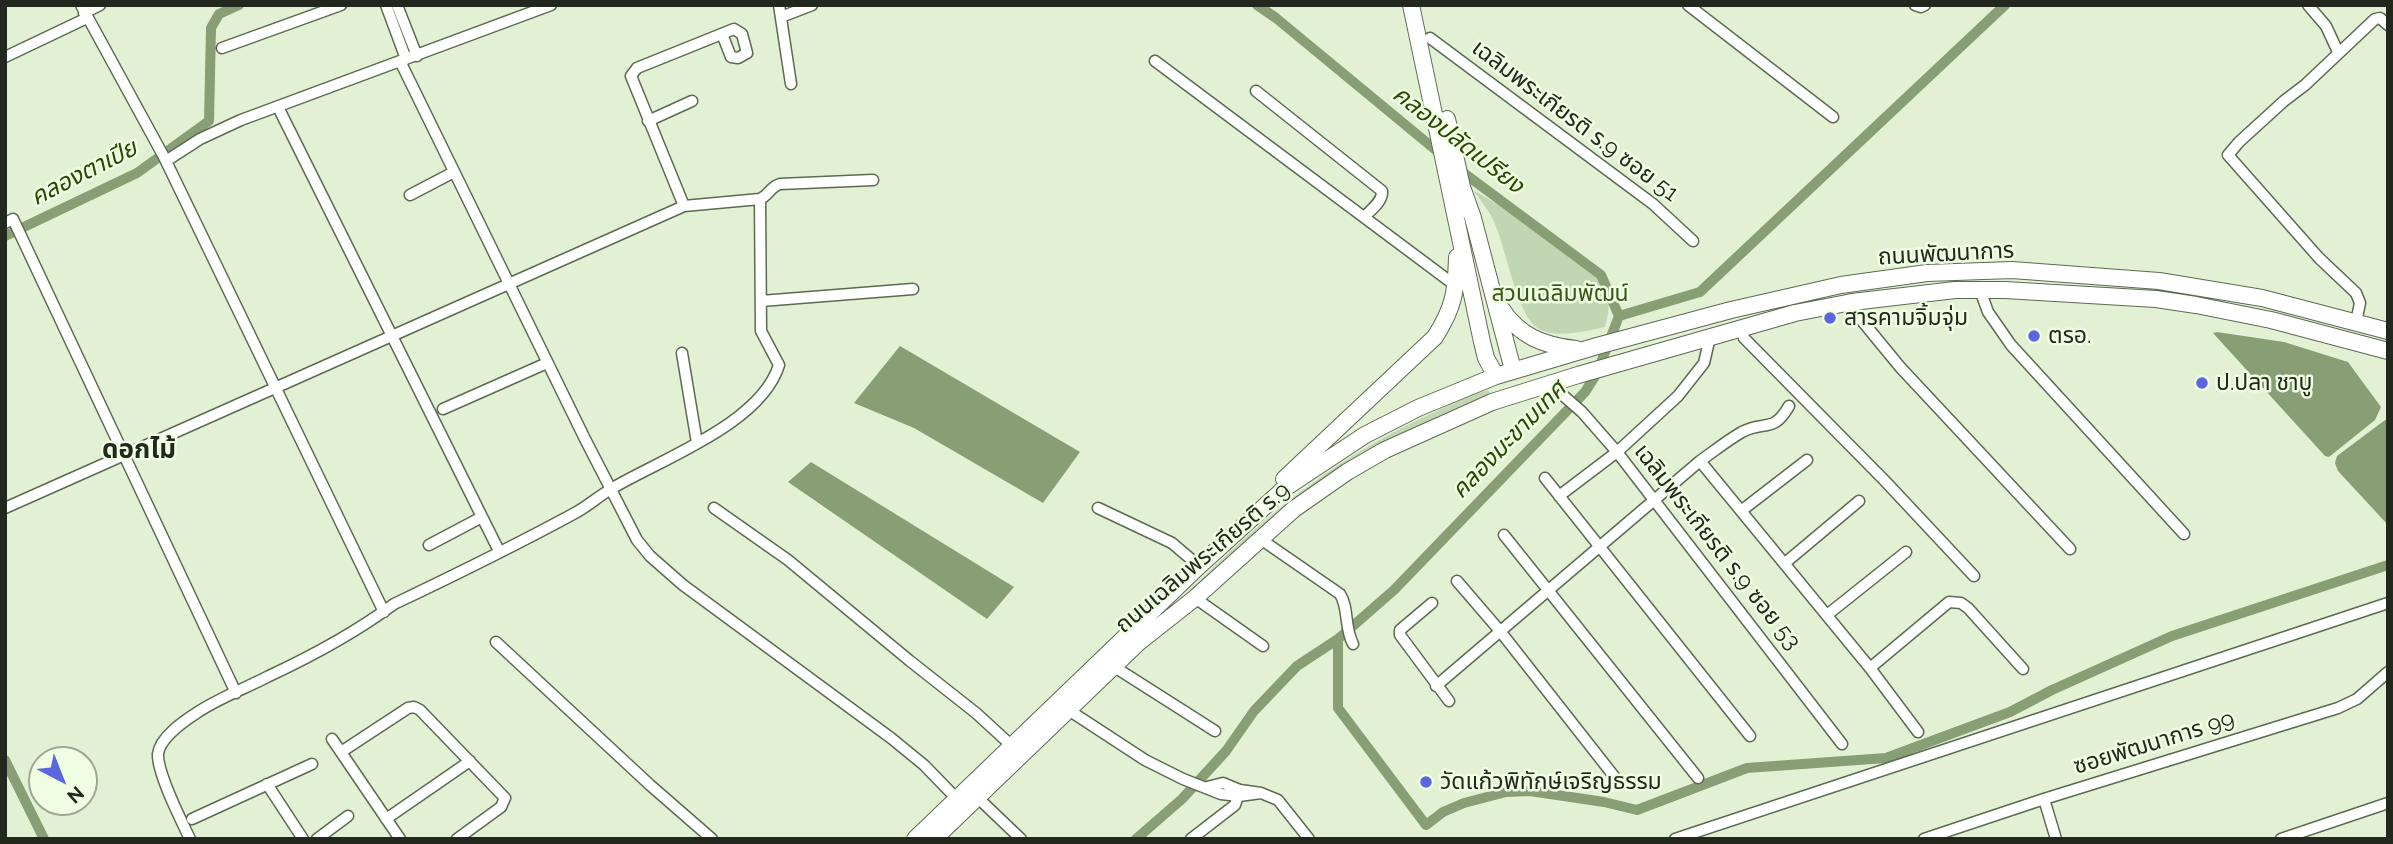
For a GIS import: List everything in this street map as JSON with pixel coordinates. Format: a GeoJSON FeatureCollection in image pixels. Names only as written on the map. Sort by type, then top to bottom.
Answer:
{"type":"FeatureCollection","features":[{"type":"Feature","properties":{"kind":"main road"},"geometry":{"type":"LineString","coordinates":[[1411,5],[1443,131],[1496,300],[1506,375],[1492,402]]}},
{"type":"Feature","properties":{"kind":"main road"},"geometry":{"type":"LineString","coordinates":[[1422,5],[1430,38],[1458,234],[1486,358],[1506,375],[1549,384]]}},
{"type":"Feature","properties":{"kind":"main road"},"geometry":{"type":"LineString","coordinates":[[1255,513],[1276,486],[1334,429],[1435,337],[1448,317],[1456,286],[1458,234]]}},
{"type":"Feature","properties":{"kind":"main road","name":"ถนนพัฒนาการ"},"geometry":{"type":"LineString","coordinates":[[1506,375],[1591,347],[1841,285],[1927,273],[2012,270],[2159,281],[2262,298],[2388,331]]}},
{"type":"Feature","properties":{"kind":"main road","name":"ถนนพัฒนาการ"},"geometry":{"type":"LineString","coordinates":[[1549,384],[1795,313],[1852,302],[1955,290],[2155,299],[2271,320],[2388,351]]}},
{"type":"Feature","properties":{"kind":"main road"},"geometry":{"type":"LineString","coordinates":[[1496,300],[1511,323],[1539,342],[1550,346],[1591,347]]}},
{"type":"Feature","properties":{"kind":"main road","name":"ถนนเฉลิมพระเกียรติ ร.9"},"geometry":{"type":"LineString","coordinates":[[940,837],[1012,746],[1255,513],[1285,488],[1365,435],[1418,408],[1506,375]]}},
{"type":"Feature","properties":{"kind":"main road","name":"ถนนเฉลิมพระเกียรติ ร.9"},"geometry":{"type":"LineString","coordinates":[[915,839],[966,801],[1138,643],[1195,598],[1294,509],[1347,472],[1395,445],[1492,402],[1549,384]]}},
{"type":"Feature","properties":{"kind":"street"},"geometry":{"type":"LineString","coordinates":[[5,57],[100,5]]}},
{"type":"Feature","properties":{"kind":"street"},"geometry":{"type":"LineString","coordinates":[[222,48],[341,5]]}},
{"type":"Feature","properties":{"kind":"street"},"geometry":{"type":"LineString","coordinates":[[386,5],[454,172],[637,540],[663,568],[737,626],[891,738],[966,801],[1020,839]]}},
{"type":"Feature","properties":{"kind":"street"},"geometry":{"type":"LineString","coordinates":[[397,5],[408,59]]}},
{"type":"Feature","properties":{"kind":"street"},"geometry":{"type":"LineString","coordinates":[[165,159],[241,120],[551,5]]}},
{"type":"Feature","properties":{"kind":"street"},"geometry":{"type":"LineString","coordinates":[[791,84],[780,11],[812,5]]}},
{"type":"Feature","properties":{"kind":"street"},"geometry":{"type":"LineString","coordinates":[[1688,5],[1833,117]]}},
{"type":"Feature","properties":{"kind":"street"},"geometry":{"type":"LineString","coordinates":[[1915,5],[1921,8],[1925,5]]}},
{"type":"Feature","properties":{"kind":"street"},"geometry":{"type":"LineString","coordinates":[[2308,5],[2326,26],[2338,52]]}},
{"type":"Feature","properties":{"kind":"street"},"geometry":{"type":"LineString","coordinates":[[84,12],[165,159],[384,612]]}},
{"type":"Feature","properties":{"kind":"street"},"geometry":{"type":"LineString","coordinates":[[2356,322],[2360,303],[2356,293],[2319,258],[2228,155],[2375,19],[2381,18],[2388,25]]}},
{"type":"Feature","properties":{"kind":"street"},"geometry":{"type":"LineString","coordinates":[[684,205],[631,80],[632,72],[722,34]]}},
{"type":"Feature","properties":{"kind":"street","name":"เฉลิมพระเกียรติ ร.9 ซอย 51"},"geometry":{"type":"LineString","coordinates":[[1430,38],[1653,204],[1693,241]]}},
{"type":"Feature","properties":{"kind":"street"},"geometry":{"type":"LineString","coordinates":[[1155,61],[1456,286]]}},
{"type":"Feature","properties":{"kind":"street"},"geometry":{"type":"LineString","coordinates":[[1256,91],[1382,191],[1378,202],[1365,216]]}},
{"type":"Feature","properties":{"kind":"street"},"geometry":{"type":"LineString","coordinates":[[648,121],[692,101]]}},
{"type":"Feature","properties":{"kind":"street"},"geometry":{"type":"LineString","coordinates":[[278,107],[499,551]]}},
{"type":"Feature","properties":{"kind":"street"},"geometry":{"type":"LineString","coordinates":[[411,195],[454,172]]}},
{"type":"Feature","properties":{"kind":"street"},"geometry":{"type":"LineString","coordinates":[[5,508],[684,205],[760,199],[772,187],[780,184],[873,180]]}},
{"type":"Feature","properties":{"kind":"street"},"geometry":{"type":"LineString","coordinates":[[190,839],[159,769],[158,755],[161,745],[180,724],[200,710],[300,661],[394,604],[577,512],[611,489],[720,430],[755,402],[776,376],[779,365],[761,331],[760,199]]}},
{"type":"Feature","properties":{"kind":"street"},"geometry":{"type":"LineString","coordinates":[[10,223],[20,234],[236,693]]}},
{"type":"Feature","properties":{"kind":"street"},"geometry":{"type":"LineString","coordinates":[[761,301],[913,289]]}},
{"type":"Feature","properties":{"kind":"street"},"geometry":{"type":"LineString","coordinates":[[1980,290],[1988,312],[2011,345],[2184,534]]}},
{"type":"Feature","properties":{"kind":"street"},"geometry":{"type":"LineString","coordinates":[[1852,302],[1854,311],[1900,367],[2070,549]]}},
{"type":"Feature","properties":{"kind":"street"},"geometry":{"type":"LineString","coordinates":[[1741,328],[1744,338],[1974,576]]}},
{"type":"Feature","properties":{"kind":"street"},"geometry":{"type":"LineString","coordinates":[[1559,496],[1617,452],[1678,396],[1704,363],[1710,337]]}},
{"type":"Feature","properties":{"kind":"street"},"geometry":{"type":"LineString","coordinates":[[682,353],[697,443]]}},
{"type":"Feature","properties":{"kind":"street"},"geometry":{"type":"LineString","coordinates":[[443,409],[547,363]]}},
{"type":"Feature","properties":{"kind":"street","name":"เฉลิมพระเกียรติ ร.9 ซอย 53"},"geometry":{"type":"LineString","coordinates":[[1549,384],[1582,412],[1617,452],[1842,744]]}},
{"type":"Feature","properties":{"kind":"street"},"geometry":{"type":"LineString","coordinates":[[1436,685],[1700,461],[1741,432],[1776,424],[1789,406]]}},
{"type":"Feature","properties":{"kind":"street"},"geometry":{"type":"LineString","coordinates":[[1741,511],[1807,460]]}},
{"type":"Feature","properties":{"kind":"street"},"geometry":{"type":"LineString","coordinates":[[1700,461],[1870,668],[1918,732]]}},
{"type":"Feature","properties":{"kind":"street"},"geometry":{"type":"LineString","coordinates":[[1545,478],[1750,736]]}},
{"type":"Feature","properties":{"kind":"street"},"geometry":{"type":"LineString","coordinates":[[1785,563],[1859,501]]}},
{"type":"Feature","properties":{"kind":"street"},"geometry":{"type":"LineString","coordinates":[[714,508],[788,560],[910,662],[976,713],[1012,746]]}},
{"type":"Feature","properties":{"kind":"street"},"geometry":{"type":"LineString","coordinates":[[1098,508],[1172,543],[1199,566]]}},
{"type":"Feature","properties":{"kind":"street"},"geometry":{"type":"LineString","coordinates":[[429,545],[482,517]]}},
{"type":"Feature","properties":{"kind":"street"},"geometry":{"type":"LineString","coordinates":[[1504,535],[1698,778]]}},
{"type":"Feature","properties":{"kind":"street"},"geometry":{"type":"LineString","coordinates":[[1259,538],[1340,594],[1345,607],[1347,633],[1353,644]]}},
{"type":"Feature","properties":{"kind":"street"},"geometry":{"type":"LineString","coordinates":[[1827,615],[1906,552]]}},
{"type":"Feature","properties":{"kind":"street"},"geometry":{"type":"LineString","coordinates":[[1457,581],[1500,631],[1617,780]]}},
{"type":"Feature","properties":{"kind":"street"},"geometry":{"type":"LineString","coordinates":[[1195,598],[1263,646]]}},
{"type":"Feature","properties":{"kind":"street"},"geometry":{"type":"LineString","coordinates":[[1870,668],[1955,601],[1968,608],[2023,669]]}},
{"type":"Feature","properties":{"kind":"street"},"geometry":{"type":"LineString","coordinates":[[1432,603],[1400,630],[1399,635],[1448,701]]}},
{"type":"Feature","properties":{"kind":"street"},"geometry":{"type":"LineString","coordinates":[[1675,839],[2388,603]]}},
{"type":"Feature","properties":{"kind":"street"},"geometry":{"type":"LineString","coordinates":[[496,642],[712,839]]}},
{"type":"Feature","properties":{"kind":"street"},"geometry":{"type":"LineString","coordinates":[[1113,666],[1215,731]]}},
{"type":"Feature","properties":{"kind":"street","name":"ซอยพัฒนาการ 99"},"geometry":{"type":"LineString","coordinates":[[1924,839],[2338,708],[2357,699],[2388,672]]}},
{"type":"Feature","properties":{"kind":"street"},"geometry":{"type":"LineString","coordinates":[[341,752],[414,706],[470,761],[505,801],[501,807],[457,839]]}},
{"type":"Feature","properties":{"kind":"street"},"geometry":{"type":"LineString","coordinates":[[1067,709],[1145,760],[1183,779],[1221,794],[1261,793],[1278,800],[1302,837]]}},
{"type":"Feature","properties":{"kind":"street"},"geometry":{"type":"LineString","coordinates":[[332,739],[400,839]]}},
{"type":"Feature","properties":{"kind":"street"},"geometry":{"type":"LineString","coordinates":[[386,819],[470,761]]}},
{"type":"Feature","properties":{"kind":"street"},"geometry":{"type":"LineString","coordinates":[[192,819],[312,764]]}},
{"type":"Feature","properties":{"kind":"street"},"geometry":{"type":"LineString","coordinates":[[267,784],[303,839]]}},
{"type":"Feature","properties":{"kind":"street"},"geometry":{"type":"LineString","coordinates":[[1191,839],[1235,804],[1240,793]]}},
{"type":"Feature","properties":{"kind":"street"},"geometry":{"type":"LineString","coordinates":[[2044,799],[2056,839]]}},
{"type":"Feature","properties":{"kind":"street"},"geometry":{"type":"LineString","coordinates":[[2281,839],[2388,803]]}},
{"type":"Feature","properties":{"kind":"street"},"geometry":{"type":"LineString","coordinates":[[317,839],[348,816]]}},
{"type":"Feature","properties":{"kind":"green space","name":"สวนเฉลิมพัฒน์"},"geometry":{"type":"Polygon","coordinates":[[[1473,190],[1543,234],[1594,275],[1607,296],[1605,327],[1560,334],[1536,327],[1517,294],[1494,222],[1473,190]]]}},
{"type":"Feature","properties":{"kind":"green space"},"geometry":{"type":"Polygon","coordinates":[[[1488,390],[1491,394],[1487,397],[1400,436],[1184,596],[1267,519],[1325,474],[1389,435],[1456,402],[1488,390]]]}},
{"type":"Feature","properties":{"kind":"shaded area"},"geometry":{"type":"Polygon","coordinates":[[[2213,333],[2284,342],[2348,362],[2381,407],[2375,420],[2329,457],[2325,456],[2213,333]]]}},
{"type":"Feature","properties":{"kind":"shaded area"},"geometry":{"type":"Polygon","coordinates":[[[900,346],[1080,452],[1043,503],[914,428],[854,403],[900,346]]]}},
{"type":"Feature","properties":{"kind":"shaded area"},"geometry":{"type":"Polygon","coordinates":[[[2388,420],[2388,525],[2338,471],[2335,463],[2337,456],[2388,420]]]}},
{"type":"Feature","properties":{"kind":"shaded area"},"geometry":{"type":"Polygon","coordinates":[[[811,462],[1014,587],[987,619],[788,482],[811,462]]]}},
{"type":"Feature","properties":{"kind":"waterway","name":"คลองตาเปีย"},"geometry":{"type":"LineString","coordinates":[[5,236],[137,173],[209,121],[211,28],[219,14],[239,5]]}},
{"type":"Feature","properties":{"kind":"waterway","name":"คลองปลัดเปรียง"},"geometry":{"type":"LineString","coordinates":[[1257,5],[1443,156]]}},
{"type":"Feature","properties":{"kind":"waterway","name":"คลองมะขามเทศ"},"geometry":{"type":"LineString","coordinates":[[1619,316],[1700,292],[2005,5]]}},
{"type":"Feature","properties":{"kind":"waterway","name":"คลองปลัดเปรียง"},"geometry":{"type":"LineString","coordinates":[[1457,168],[1601,275],[1619,316]]}},
{"type":"Feature","properties":{"kind":"waterway","name":"คลองมะขามเทศ"},"geometry":{"type":"LineString","coordinates":[[1136,839],[1182,799],[1226,751],[1254,711],[1297,666],[1338,639],[1394,590],[1585,392],[1597,373],[1619,316]]}},
{"type":"Feature","properties":{"kind":"waterway"},"geometry":{"type":"LineString","coordinates":[[1338,639],[1338,708],[1426,825],[1443,812],[1464,803],[1506,792],[1530,791],[1604,802],[1637,810],[1747,768],[1886,758],[2010,712],[2172,636],[2388,565]]}},
{"type":"Feature","properties":{"kind":"waterway","name":"คลองตาเปีย"},"geometry":{"type":"LineString","coordinates":[[5,760],[44,839]]}},
{"type":"Feature","properties":{"kind":"place","name":"สารคามจิ้มจุ่ม"},"geometry":{"type":"Point","coordinates":[1830,318]}},
{"type":"Feature","properties":{"kind":"place","name":"ตรอ."},"geometry":{"type":"Point","coordinates":[2034,336]}},
{"type":"Feature","properties":{"kind":"place","name":"ป.ปลา ชาบู"},"geometry":{"type":"Point","coordinates":[2202,383]}},
{"type":"Feature","properties":{"kind":"place","name":"วัดแก้วพิทักษ์เจริญธรรม"},"geometry":{"type":"Point","coordinates":[1426,782]}},
{"type":"Feature","properties":{"kind":"district","name":"ดอกไม้"},"geometry":{"type":"Point","coordinates":[139,450]}}]}
